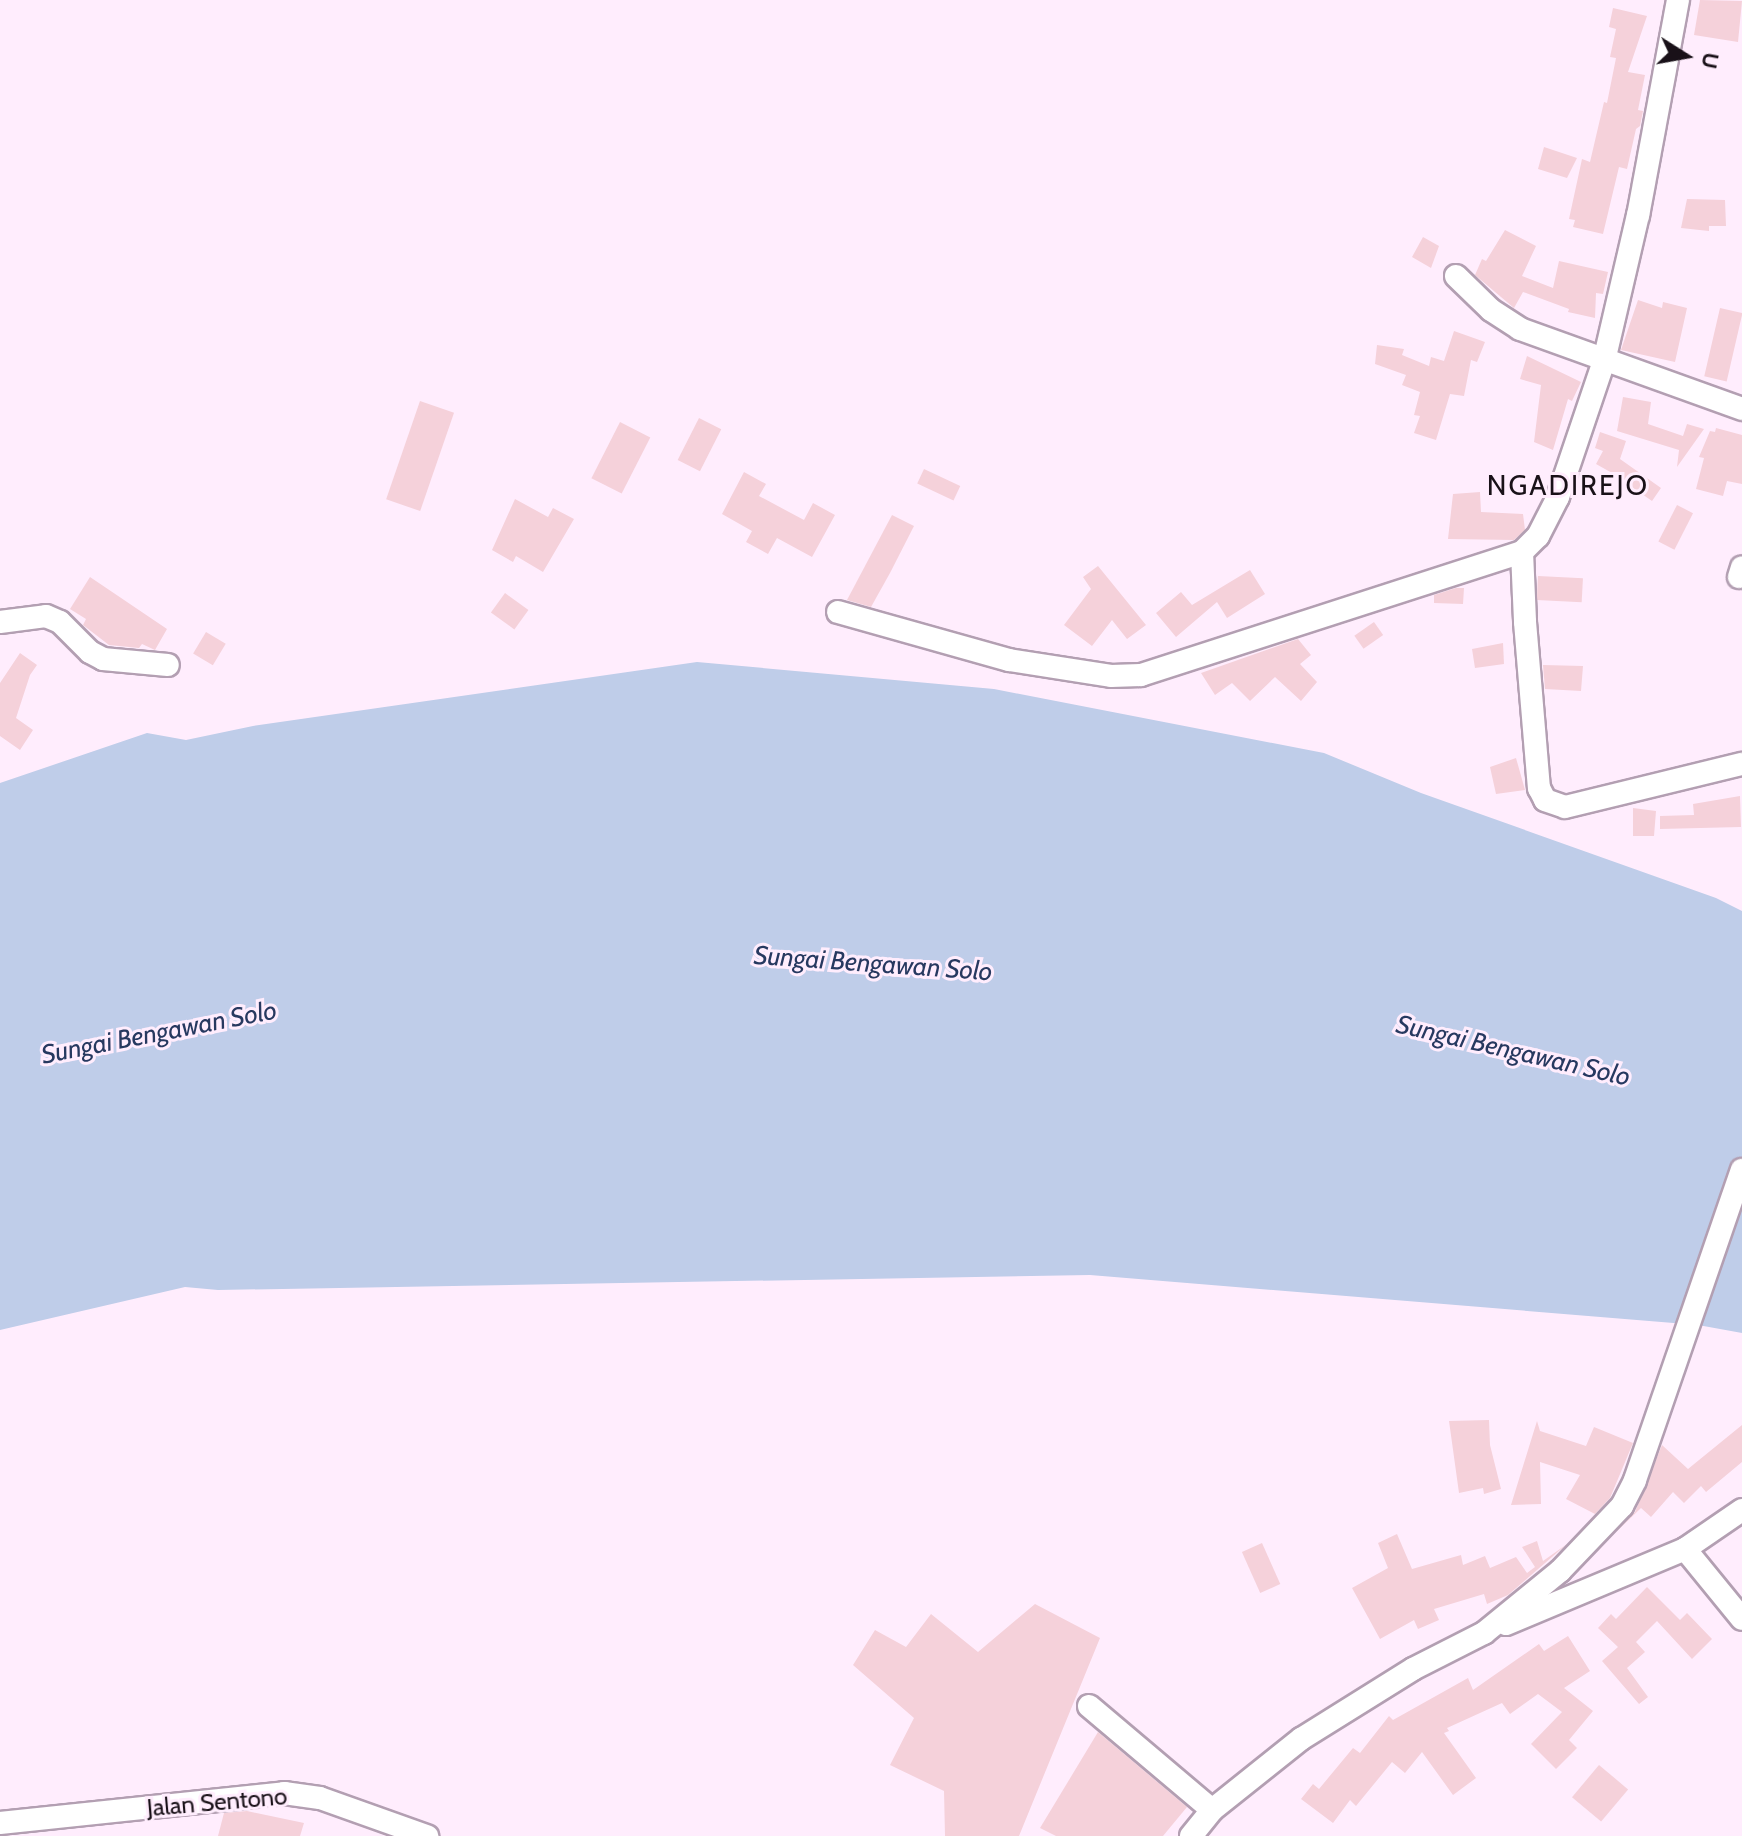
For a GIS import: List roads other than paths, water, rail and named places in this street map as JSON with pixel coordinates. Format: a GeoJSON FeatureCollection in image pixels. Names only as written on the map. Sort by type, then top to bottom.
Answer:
{"type":"FeatureCollection","features":[{"type":"Feature","properties":{"kind":"street"},"geometry":{"type":"LineString","coordinates":[[838,612],[1009,660],[1111,676],[1141,675],[1522,552],[1538,536],[1558,497],[1604,361],[1638,215],[1678,0]]}},
{"type":"Feature","properties":{"kind":"street"},"geometry":{"type":"LineString","coordinates":[[1456,276],[1491,310],[1520,329],[1742,409]]}},
{"type":"Feature","properties":{"kind":"street"},"geometry":{"type":"LineString","coordinates":[[1522,552],[1539,788],[1545,800],[1565,807],[1742,764]]}},
{"type":"Feature","properties":{"kind":"street"},"geometry":{"type":"LineString","coordinates":[[0,622],[46,616],[60,622],[90,652],[103,659],[168,665]]}},
{"type":"Feature","properties":{"kind":"street"},"geometry":{"type":"LineString","coordinates":[[1484,1633],[1587,1545],[1622,1506],[1635,1480],[1742,1170]]}},
{"type":"Feature","properties":{"kind":"street"},"geometry":{"type":"LineString","coordinates":[[1191,1836],[1212,1810],[1301,1739],[1346,1708],[1484,1633],[1685,1549],[1742,1510]]}},
{"type":"Feature","properties":{"kind":"street"},"geometry":{"type":"LineString","coordinates":[[1685,1549],[1742,1619]]}},
{"type":"Feature","properties":{"kind":"street"},"geometry":{"type":"LineString","coordinates":[[1089,1706],[1212,1810]]}},
{"type":"Feature","properties":{"kind":"street","name":"Jalan Sentono"},"geometry":{"type":"LineString","coordinates":[[0,1823],[284,1793],[320,1798],[373,1828],[427,1836]]}},
{"type":"Feature","properties":{"kind":"water","name":"Sungai Bengawan Solo"},"geometry":{"type":"Polygon","coordinates":[[[697,662],[994,689],[1324,753],[1421,793],[1716,898],[1742,911],[1742,1333],[1698,1325],[1090,1275],[218,1290],[185,1287],[0,1330],[0,783],[147,733],[186,740],[253,726],[697,662]]]}},
{"type":"Feature","properties":{"kind":"district","name":"NGADIREJO"},"geometry":{"type":"Point","coordinates":[1568,485]}}]}
